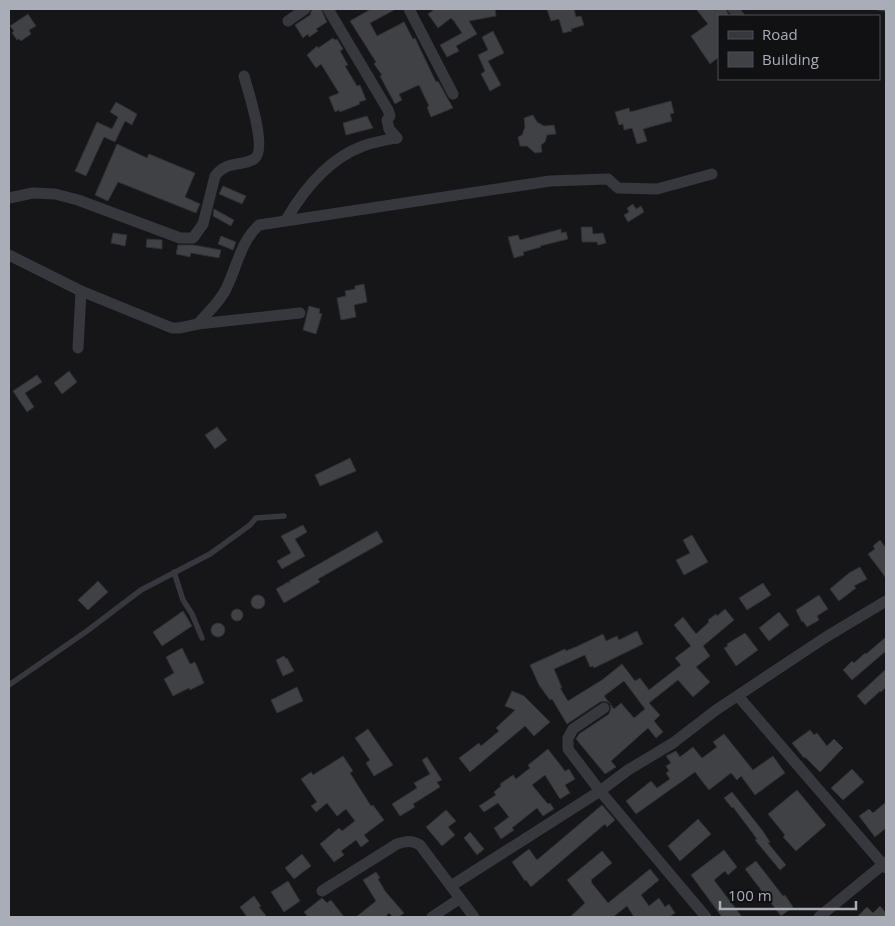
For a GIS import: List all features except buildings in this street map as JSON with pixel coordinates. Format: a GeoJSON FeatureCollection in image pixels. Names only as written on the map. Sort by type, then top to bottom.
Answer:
{"type":"FeatureCollection","features":[{"type":"Feature","properties":{"kind":"street"},"geometry":{"type":"LineString","coordinates":[[288,21],[305,9]]}},
{"type":"Feature","properties":{"kind":"street"},"geometry":{"type":"LineString","coordinates":[[286,220],[305,191],[333,163],[364,146],[398,138],[389,129],[386,120],[390,116],[388,110],[328,9]]}},
{"type":"Feature","properties":{"kind":"street"},"geometry":{"type":"LineString","coordinates":[[409,9],[453,94]]}},
{"type":"Feature","properties":{"kind":"street"},"geometry":{"type":"LineString","coordinates":[[9,198],[33,193],[55,194],[78,200],[180,238],[193,238],[203,224],[212,184],[218,172],[228,165],[254,159],[258,154],[260,147],[256,124],[244,76]]}},
{"type":"Feature","properties":{"kind":"street"},"geometry":{"type":"LineString","coordinates":[[198,324],[226,289],[241,252],[252,232],[259,225],[550,181],[608,179],[618,188],[657,189],[712,174]]}},
{"type":"Feature","properties":{"kind":"street"},"geometry":{"type":"LineString","coordinates":[[9,255],[81,291],[172,328],[300,313]]}},
{"type":"Feature","properties":{"kind":"street"},"geometry":{"type":"LineString","coordinates":[[78,348],[81,291]]}},
{"type":"Feature","properties":{"kind":"street"},"geometry":{"type":"LineString","coordinates":[[451,886],[600,791],[628,770],[673,743],[695,725],[826,637],[886,601]]}},
{"type":"Feature","properties":{"kind":"street"},"geometry":{"type":"LineString","coordinates":[[738,696],[885,865],[819,917]]}},
{"type":"Feature","properties":{"kind":"street"},"geometry":{"type":"LineString","coordinates":[[604,708],[570,733],[567,744],[571,755],[706,917]]}},
{"type":"Feature","properties":{"kind":"street"},"geometry":{"type":"LineString","coordinates":[[322,891],[397,844],[414,841],[420,845],[474,917]]}},
{"type":"Feature","properties":{"kind":"street"},"geometry":{"type":"LineString","coordinates":[[432,917],[459,899]]}},
{"type":"Feature","properties":{"kind":"lane"},"geometry":{"type":"LineString","coordinates":[[9,685],[87,631],[141,590],[210,554],[250,525],[256,518],[284,516]]}},
{"type":"Feature","properties":{"kind":"lane"},"geometry":{"type":"LineString","coordinates":[[174,572],[182,600],[192,614],[202,638]]}},
{"type":"Feature","properties":{"kind":"waterway"},"geometry":{"type":"LineString","coordinates":[[877,9],[886,11]]}}]}
